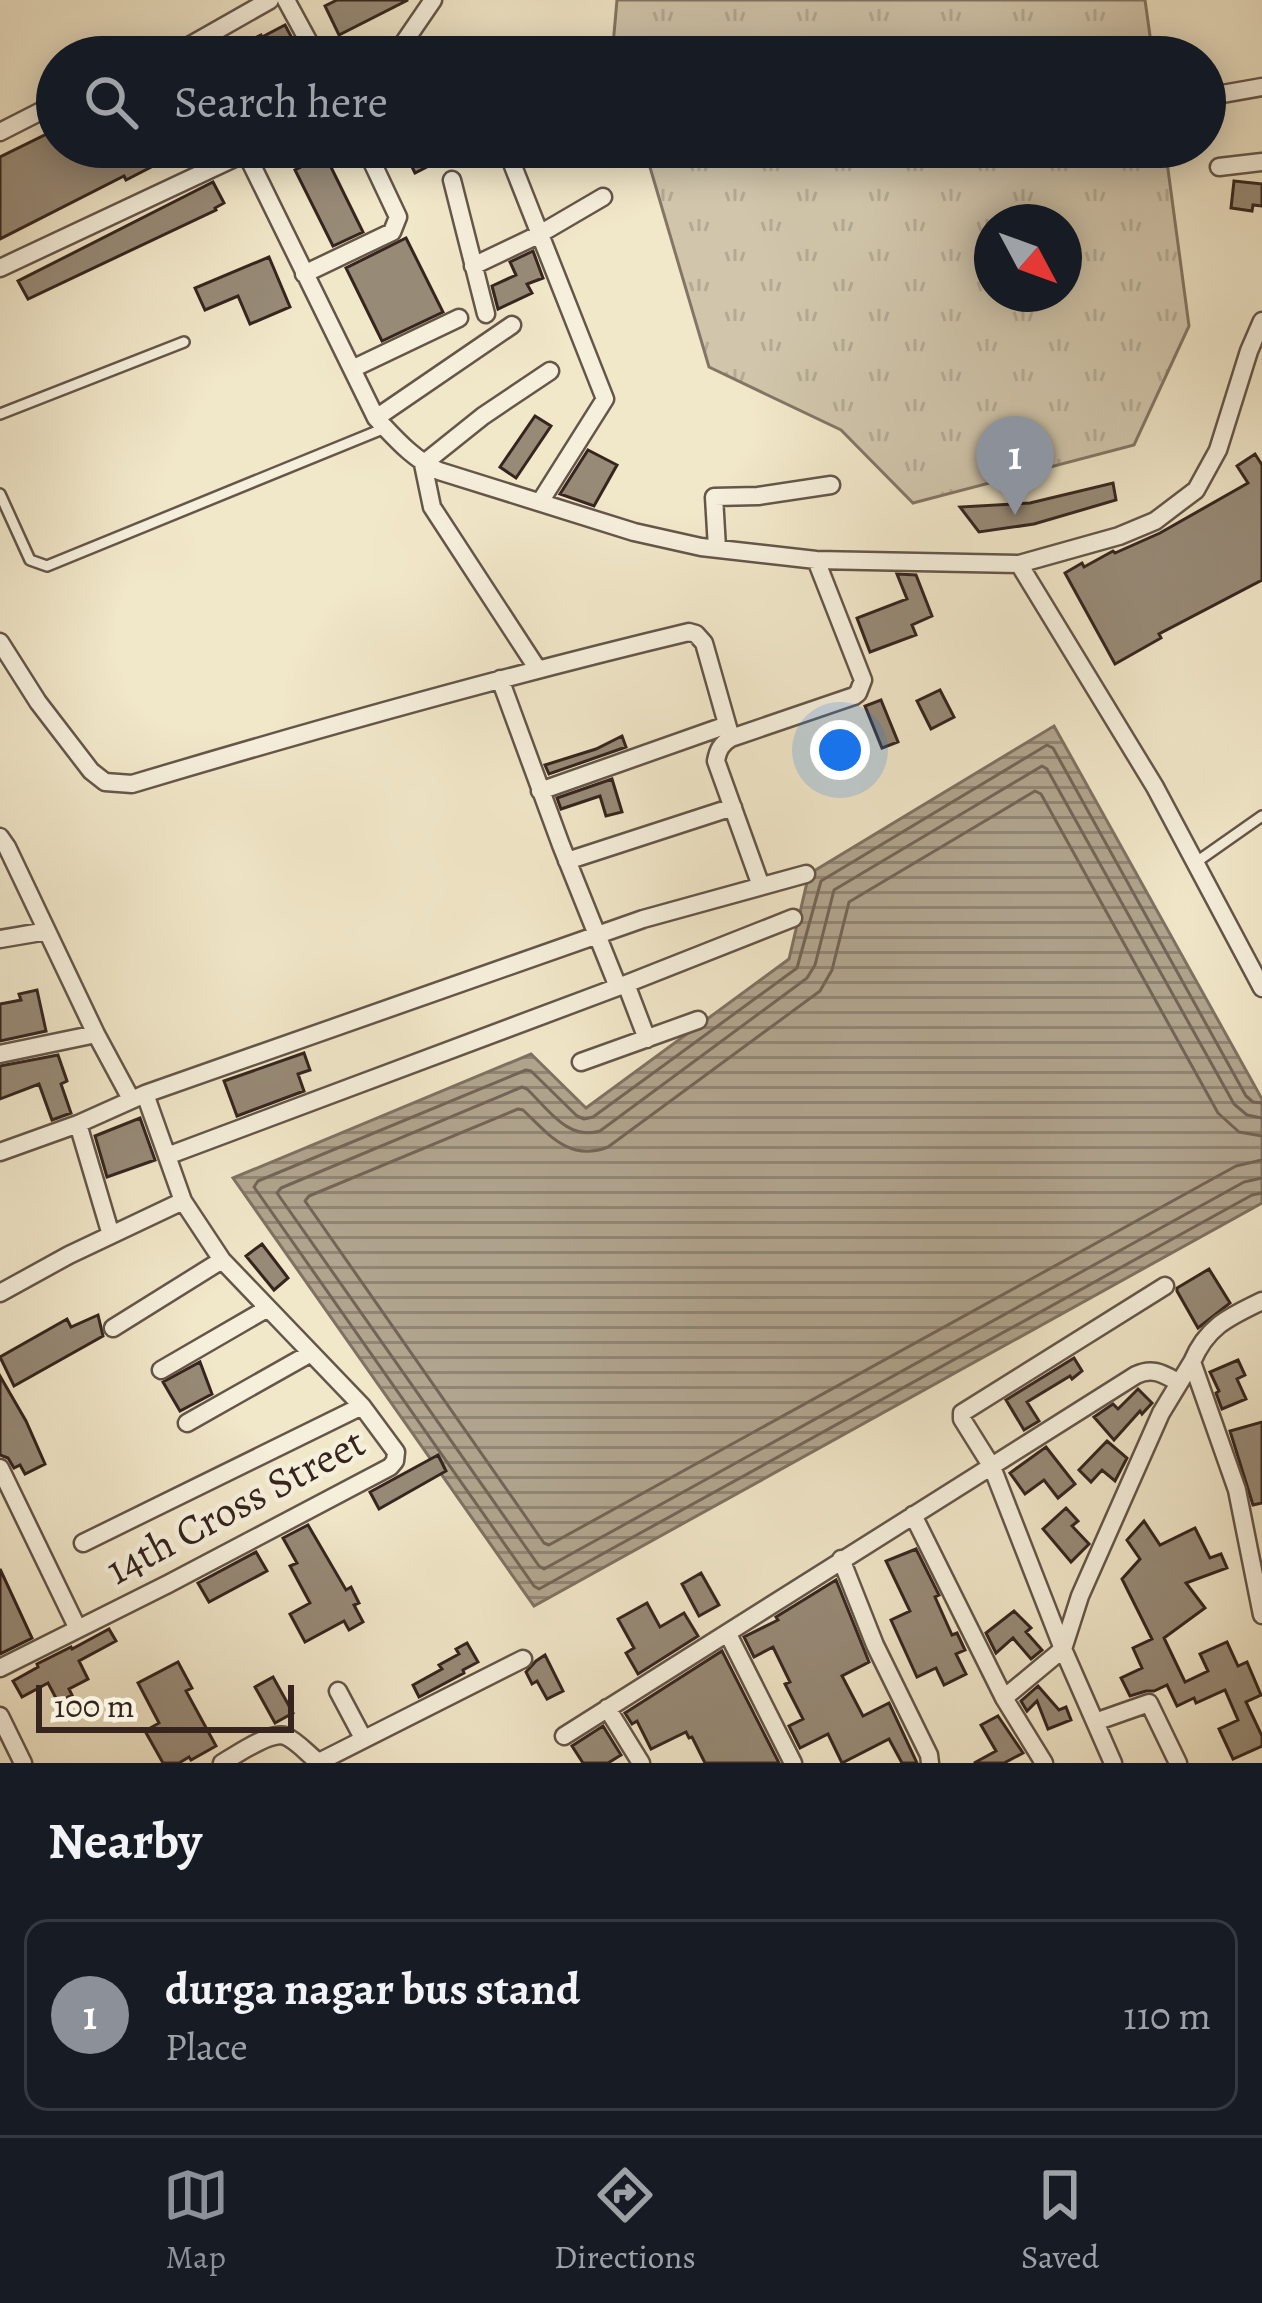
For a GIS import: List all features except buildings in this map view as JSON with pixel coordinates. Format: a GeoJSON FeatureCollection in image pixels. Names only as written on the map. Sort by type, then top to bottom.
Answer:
{"type":"FeatureCollection","features":[{"type":"Feature","properties":{"kind":"street"},"geometry":{"type":"LineString","coordinates":[[210,36],[270,0]]}},
{"type":"Feature","properties":{"kind":"street"},"geometry":{"type":"LineString","coordinates":[[286,0],[306,36]]}},
{"type":"Feature","properties":{"kind":"street"},"geometry":{"type":"LineString","coordinates":[[408,36],[433,0]]}},
{"type":"Feature","properties":{"kind":"street"},"geometry":{"type":"LineString","coordinates":[[1226,93],[1262,87]]}},
{"type":"Feature","properties":{"kind":"street"},"geometry":{"type":"LineString","coordinates":[[0,132],[36,114]]}},
{"type":"Feature","properties":{"kind":"street"},"geometry":{"type":"LineString","coordinates":[[1226,166],[1262,162]]}},
{"type":"Feature","properties":{"kind":"street"},"geometry":{"type":"LineString","coordinates":[[0,268],[207,168]]}},
{"type":"Feature","properties":{"kind":"street"},"geometry":{"type":"LineString","coordinates":[[257,168],[304,274],[381,423],[423,464],[634,532],[701,547],[816,560],[1019,564],[1119,536],[1155,521],[1196,490],[1218,450],[1262,321]]}},
{"type":"Feature","properties":{"kind":"street"},"geometry":{"type":"LineString","coordinates":[[304,274],[396,228],[398,217],[374,168]]}},
{"type":"Feature","properties":{"kind":"street"},"geometry":{"type":"LineString","coordinates":[[514,168],[605,399],[540,502]]}},
{"type":"Feature","properties":{"kind":"street"},"geometry":{"type":"LineString","coordinates":[[452,180],[486,314]]}},
{"type":"Feature","properties":{"kind":"street"},"geometry":{"type":"LineString","coordinates":[[473,266],[602,197]]}},
{"type":"Feature","properties":{"kind":"street"},"geometry":{"type":"LineString","coordinates":[[352,369],[459,318]]}},
{"type":"Feature","properties":{"kind":"street"},"geometry":{"type":"LineString","coordinates":[[381,423],[512,325]]}},
{"type":"Feature","properties":{"kind":"street"},"geometry":{"type":"LineString","coordinates":[[423,464],[550,371]]}},
{"type":"Feature","properties":{"kind":"street"},"geometry":{"type":"LineString","coordinates":[[423,464],[432,507],[537,668]]}},
{"type":"Feature","properties":{"kind":"street"},"geometry":{"type":"LineString","coordinates":[[717,548],[714,497],[831,485]]}},
{"type":"Feature","properties":{"kind":"street"},"geometry":{"type":"LineString","coordinates":[[540,791],[858,693],[860,670],[816,560]]}},
{"type":"Feature","properties":{"kind":"street"},"geometry":{"type":"LineString","coordinates":[[1019,564],[1155,787],[1262,988]]}},
{"type":"Feature","properties":{"kind":"street"},"geometry":{"type":"LineString","coordinates":[[0,642],[91,771],[117,785],[537,668],[696,634],[704,643],[729,731],[716,761],[761,886]]}},
{"type":"Feature","properties":{"kind":"street"},"geometry":{"type":"LineString","coordinates":[[500,679],[596,935],[647,1039]]}},
{"type":"Feature","properties":{"kind":"street"},"geometry":{"type":"LineString","coordinates":[[567,860],[733,807]]}},
{"type":"Feature","properties":{"kind":"street","name":"14th Cross Street"},"geometry":{"type":"LineString","coordinates":[[0,1668],[390,1467],[396,1452],[362,1406],[222,1260],[184,1201],[138,1096],[96,1034],[2,844]]}},
{"type":"Feature","properties":{"kind":"street"},"geometry":{"type":"LineString","coordinates":[[0,1152],[138,1096],[596,935],[806,874]]}},
{"type":"Feature","properties":{"kind":"street"},"geometry":{"type":"LineString","coordinates":[[167,1156],[793,918]]}},
{"type":"Feature","properties":{"kind":"street"},"geometry":{"type":"LineString","coordinates":[[0,939],[47,931]]}},
{"type":"Feature","properties":{"kind":"street"},"geometry":{"type":"LineString","coordinates":[[581,1062],[698,1020]]}},
{"type":"Feature","properties":{"kind":"street"},"geometry":{"type":"LineString","coordinates":[[0,1054],[96,1034]]}},
{"type":"Feature","properties":{"kind":"street"},"geometry":{"type":"LineString","coordinates":[[78,1124],[111,1235]]}},
{"type":"Feature","properties":{"kind":"street"},"geometry":{"type":"LineString","coordinates":[[0,1293],[184,1201]]}},
{"type":"Feature","properties":{"kind":"street"},"geometry":{"type":"LineString","coordinates":[[113,1328],[222,1260]]}},
{"type":"Feature","properties":{"kind":"street"},"geometry":{"type":"LineString","coordinates":[[1113,1763],[992,1468],[962,1419],[966,1408],[1165,1286]]}},
{"type":"Feature","properties":{"kind":"street"},"geometry":{"type":"LineString","coordinates":[[1004,1698],[1063,1649],[1080,1596],[1161,1413],[1205,1336],[1262,1301]]}},
{"type":"Feature","properties":{"kind":"street"},"geometry":{"type":"LineString","coordinates":[[160,1370],[268,1308]]}},
{"type":"Feature","properties":{"kind":"street"},"geometry":{"type":"LineString","coordinates":[[187,1423],[311,1352]]}},
{"type":"Feature","properties":{"kind":"street"},"geometry":{"type":"LineString","coordinates":[[1192,1362],[1238,1490],[1262,1615]]}},
{"type":"Feature","properties":{"kind":"street"},"geometry":{"type":"LineString","coordinates":[[564,1736],[1146,1370],[1178,1382]]}},
{"type":"Feature","properties":{"kind":"street"},"geometry":{"type":"LineString","coordinates":[[83,1543],[362,1406]]}},
{"type":"Feature","properties":{"kind":"street"},"geometry":{"type":"LineString","coordinates":[[0,1468],[78,1629]]}},
{"type":"Feature","properties":{"kind":"street"},"geometry":{"type":"LineString","coordinates":[[913,1515],[1004,1698],[1044,1763]]}},
{"type":"Feature","properties":{"kind":"street"},"geometry":{"type":"LineString","coordinates":[[842,1558],[875,1645],[930,1763]]}},
{"type":"Feature","properties":{"kind":"street"},"geometry":{"type":"LineString","coordinates":[[728,1634],[793,1763]]}},
{"type":"Feature","properties":{"kind":"street"},"geometry":{"type":"LineString","coordinates":[[222,1763],[281,1735],[317,1762],[523,1660]]}},
{"type":"Feature","properties":{"kind":"street"},"geometry":{"type":"LineString","coordinates":[[338,1691],[363,1738]]}},
{"type":"Feature","properties":{"kind":"street"},"geometry":{"type":"LineString","coordinates":[[1095,1723],[1149,1703],[1178,1763]]}},
{"type":"Feature","properties":{"kind":"street"},"geometry":{"type":"LineString","coordinates":[[607,1708],[641,1763]]}},
{"type":"Feature","properties":{"kind":"street"},"geometry":{"type":"LineString","coordinates":[[0,1716],[23,1763]]}},
{"type":"Feature","properties":{"kind":"lane"},"geometry":{"type":"LineString","coordinates":[[0,414],[184,342]]}},
{"type":"Feature","properties":{"kind":"lane"},"geometry":{"type":"LineString","coordinates":[[0,494],[30,560],[46,566],[381,423]]}},
{"type":"Feature","properties":{"kind":"lane"},"geometry":{"type":"LineString","coordinates":[[1195,863],[1262,817]]}},
{"type":"Feature","properties":{"kind":"green space"},"geometry":{"type":"Polygon","coordinates":[[[617,0],[1145,0],[1150,36],[614,36],[617,0]]]}},
{"type":"Feature","properties":{"kind":"green space"},"geometry":{"type":"Polygon","coordinates":[[[650,168],[1168,168],[1189,326],[1134,445],[913,503],[841,430],[709,367],[650,168]]]}},
{"type":"Feature","properties":{"kind":"water"},"geometry":{"type":"Polygon","coordinates":[[[1054,726],[1262,1099],[1262,1203],[534,1606],[233,1178],[531,1054],[586,1108],[789,959],[809,874],[1054,726]]]}},
{"type":"Feature","properties":{"kind":"place","name":"durga nagar bus stand"},"geometry":{"type":"Point","coordinates":[1015,515]}}]}
